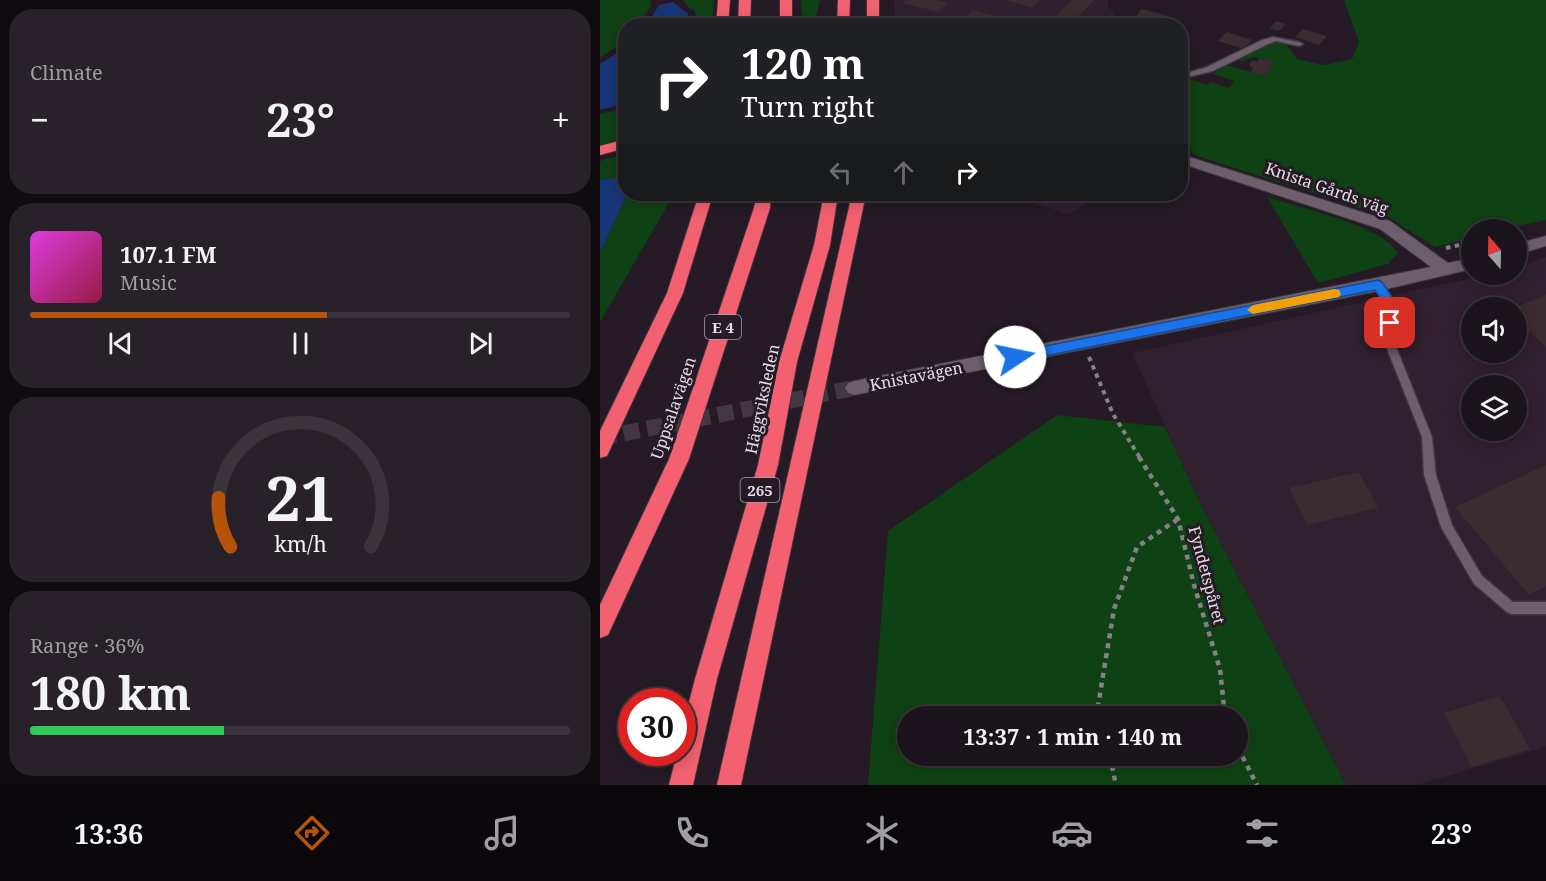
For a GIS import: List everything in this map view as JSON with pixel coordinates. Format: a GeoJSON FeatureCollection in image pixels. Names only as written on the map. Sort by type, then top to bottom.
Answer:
{"type":"FeatureCollection","features":[{"type":"Feature","properties":{"kind":"highway"},"geometry":{"type":"LineString","coordinates":[[723,18],[724,0]]}},
{"type":"Feature","properties":{"kind":"highway"},"geometry":{"type":"LineString","coordinates":[[744,18],[745,0]]}},
{"type":"Feature","properties":{"kind":"highway"},"geometry":{"type":"LineString","coordinates":[[786,0],[786,18]]}},
{"type":"Feature","properties":{"kind":"highway"},"geometry":{"type":"LineString","coordinates":[[843,18],[844,0]]}},
{"type":"Feature","properties":{"kind":"highway"},"geometry":{"type":"LineString","coordinates":[[873,0],[873,18]]}},
{"type":"Feature","properties":{"kind":"highway"},"geometry":{"type":"LineString","coordinates":[[600,151],[618,145]]}},
{"type":"Feature","properties":{"kind":"highway"},"geometry":{"type":"LineString","coordinates":[[600,450],[675,293],[704,201]]}},
{"type":"Feature","properties":{"kind":"highway","name":"Uppsalavägen"},"geometry":{"type":"LineString","coordinates":[[600,628],[680,459],[763,201]]}},
{"type":"Feature","properties":{"kind":"highway","name":"Häggviksleden"},"geometry":{"type":"LineString","coordinates":[[681,785],[706,679],[768,465],[788,362],[822,245],[830,201]]}},
{"type":"Feature","properties":{"kind":"highway"},"geometry":{"type":"LineString","coordinates":[[729,785],[858,201]]}},
{"type":"Feature","properties":{"kind":"street","name":"Knista Gårds väg"},"geometry":{"type":"LineString","coordinates":[[1188,157],[1385,225],[1446,270]]}},
{"type":"Feature","properties":{"kind":"street"},"geometry":{"type":"LineString","coordinates":[[1527,247],[1546,241]]}},
{"type":"Feature","properties":{"kind":"street","name":"Knistavägen"},"geometry":{"type":"LineString","coordinates":[[854,388],[1378,285],[1461,266]]}},
{"type":"Feature","properties":{"kind":"lane"},"geometry":{"type":"LineString","coordinates":[[1188,75],[1210,69],[1265,42],[1276,39],[1299,44]]}},
{"type":"Feature","properties":{"kind":"lane"},"geometry":{"type":"LineString","coordinates":[[1378,285],[1392,307],[1388,339],[1427,437],[1430,475],[1447,527],[1478,580],[1511,608],[1546,608]]}},
{"type":"Feature","properties":{"kind":"path"},"geometry":{"type":"LineString","coordinates":[[1084,343],[1113,414],[1178,519]]}},
{"type":"Feature","properties":{"kind":"path","name":"Fyndetspåret"},"geometry":{"type":"LineString","coordinates":[[1098,706],[1114,609],[1137,546],[1178,519],[1194,585],[1220,669],[1224,706]]}},
{"type":"Feature","properties":{"kind":"path"},"geometry":{"type":"LineString","coordinates":[[1112,766],[1116,785]]}},
{"type":"Feature","properties":{"kind":"path"},"geometry":{"type":"LineString","coordinates":[[1247,766],[1257,785]]}},
{"type":"Feature","properties":{"kind":"shaded area"},"geometry":{"type":"Polygon","coordinates":[[[894,0],[1108,0],[1108,5],[1116,18],[895,18],[894,0]]]}},
{"type":"Feature","properties":{"kind":"shaded area"},"geometry":{"type":"Polygon","coordinates":[[[1027,201],[1091,201],[1068,214],[1027,201]]]}},
{"type":"Feature","properties":{"kind":"shaded area"},"geometry":{"type":"Polygon","coordinates":[[[1546,257],[1546,747],[1417,785],[1346,785],[1203,509],[1132,353],[1461,281],[1461,285],[1527,285],[1527,264],[1546,257]]]}},
{"type":"Feature","properties":{"kind":"green space"},"geometry":{"type":"Polygon","coordinates":[[[600,0],[650,0],[651,6],[643,18],[618,18],[618,45],[600,58],[600,0]]]}},
{"type":"Feature","properties":{"kind":"green space"},"geometry":{"type":"Polygon","coordinates":[[[683,0],[714,0],[713,18],[696,18],[695,11],[689,8],[683,0]]]}},
{"type":"Feature","properties":{"kind":"green space"},"geometry":{"type":"Polygon","coordinates":[[[801,0],[820,0],[816,18],[802,18],[801,0]]]}},
{"type":"Feature","properties":{"kind":"green space"},"geometry":{"type":"Polygon","coordinates":[[[1344,0],[1546,0],[1546,220],[1527,224],[1527,219],[1461,219],[1461,240],[1435,247],[1388,217],[1194,155],[1188,147],[1188,79],[1207,85],[1210,82],[1229,88],[1234,81],[1213,74],[1226,65],[1266,76],[1274,61],[1254,57],[1241,61],[1238,58],[1271,43],[1285,43],[1297,59],[1324,65],[1352,59],[1359,42],[1344,0]]]}},
{"type":"Feature","properties":{"kind":"green space"},"geometry":{"type":"Polygon","coordinates":[[[618,110],[618,140],[600,146],[600,114],[618,110]]]}},
{"type":"Feature","properties":{"kind":"green space"},"geometry":{"type":"Polygon","coordinates":[[[618,156],[618,179],[600,180],[600,161],[618,156]]]}},
{"type":"Feature","properties":{"kind":"green space"},"geometry":{"type":"Polygon","coordinates":[[[1267,197],[1358,226],[1390,243],[1398,253],[1388,264],[1318,283],[1267,197]]]}},
{"type":"Feature","properties":{"kind":"green space"},"geometry":{"type":"Polygon","coordinates":[[[624,201],[670,201],[600,322],[600,253],[624,201]]]}},
{"type":"Feature","properties":{"kind":"green space"},"geometry":{"type":"Polygon","coordinates":[[[1057,415],[1165,427],[1203,509],[1346,785],[868,785],[888,531],[1057,415]]]}},
{"type":"Feature","properties":{"kind":"water"},"geometry":{"type":"Polygon","coordinates":[[[673,2],[688,14],[688,18],[651,18],[659,5],[673,2]]]}},
{"type":"Feature","properties":{"kind":"water"},"geometry":{"type":"Polygon","coordinates":[[[618,52],[618,105],[600,110],[600,64],[618,52]]]}},
{"type":"Feature","properties":{"kind":"water"},"geometry":{"type":"Polygon","coordinates":[[[618,177],[618,201],[624,201],[600,253],[600,180],[618,177]]]}},
{"type":"Feature","properties":{"kind":"building"},"geometry":{"type":"Polygon","coordinates":[[[906,0],[935,0],[948,3],[938,12],[903,3],[906,0]]]}},
{"type":"Feature","properties":{"kind":"building"},"geometry":{"type":"Polygon","coordinates":[[[1006,0],[1040,0],[1032,8],[1006,0]]]}},
{"type":"Feature","properties":{"kind":"building"},"geometry":{"type":"Polygon","coordinates":[[[1072,0],[1094,0],[1078,17],[1081,18],[1055,18],[1072,0]]]}},
{"type":"Feature","properties":{"kind":"building"},"geometry":{"type":"Polygon","coordinates":[[[1141,9],[1166,15],[1164,18],[1135,18],[1141,9]]]}},
{"type":"Feature","properties":{"kind":"building"},"geometry":{"type":"Polygon","coordinates":[[[973,10],[1003,18],[964,18],[973,10]]]}},
{"type":"Feature","properties":{"kind":"building"},"geometry":{"type":"Polygon","coordinates":[[[1277,21],[1286,24],[1279,31],[1269,28],[1277,21]]]}},
{"type":"Feature","properties":{"kind":"building"},"geometry":{"type":"Polygon","coordinates":[[[1303,29],[1327,36],[1319,45],[1295,37],[1303,29]]]}},
{"type":"Feature","properties":{"kind":"building"},"geometry":{"type":"Polygon","coordinates":[[[1227,32],[1252,40],[1243,49],[1218,41],[1227,32]]]}},
{"type":"Feature","properties":{"kind":"building"},"geometry":{"type":"Polygon","coordinates":[[[1259,58],[1274,61],[1266,76],[1251,72],[1253,67],[1249,66],[1252,60],[1257,62],[1259,58]]]}},
{"type":"Feature","properties":{"kind":"building"},"geometry":{"type":"Polygon","coordinates":[[[1546,295],[1546,347],[1527,329],[1527,303],[1546,295]]]}},
{"type":"Feature","properties":{"kind":"building"},"geometry":{"type":"Polygon","coordinates":[[[1546,465],[1546,586],[1529,595],[1455,507],[1546,465]]]}},
{"type":"Feature","properties":{"kind":"building"},"geometry":{"type":"Polygon","coordinates":[[[1359,472],[1378,508],[1307,525],[1289,488],[1359,472]]]}},
{"type":"Feature","properties":{"kind":"building"},"geometry":{"type":"Polygon","coordinates":[[[1500,696],[1530,749],[1472,767],[1444,713],[1500,696]]]}},
{"type":"Feature","properties":{"kind":"tunnel"},"geometry":{"type":"LineString","coordinates":[[600,438],[854,388]]}},
{"type":"Feature","properties":{"kind":"slow traffic"},"geometry":{"type":"LineString","coordinates":[[1253,310],[1334,294]]}},
{"type":"Feature","properties":{"kind":"route"},"geometry":{"type":"LineString","coordinates":[[1015,357],[1378,285],[1392,307],[1390,323]]}}]}
